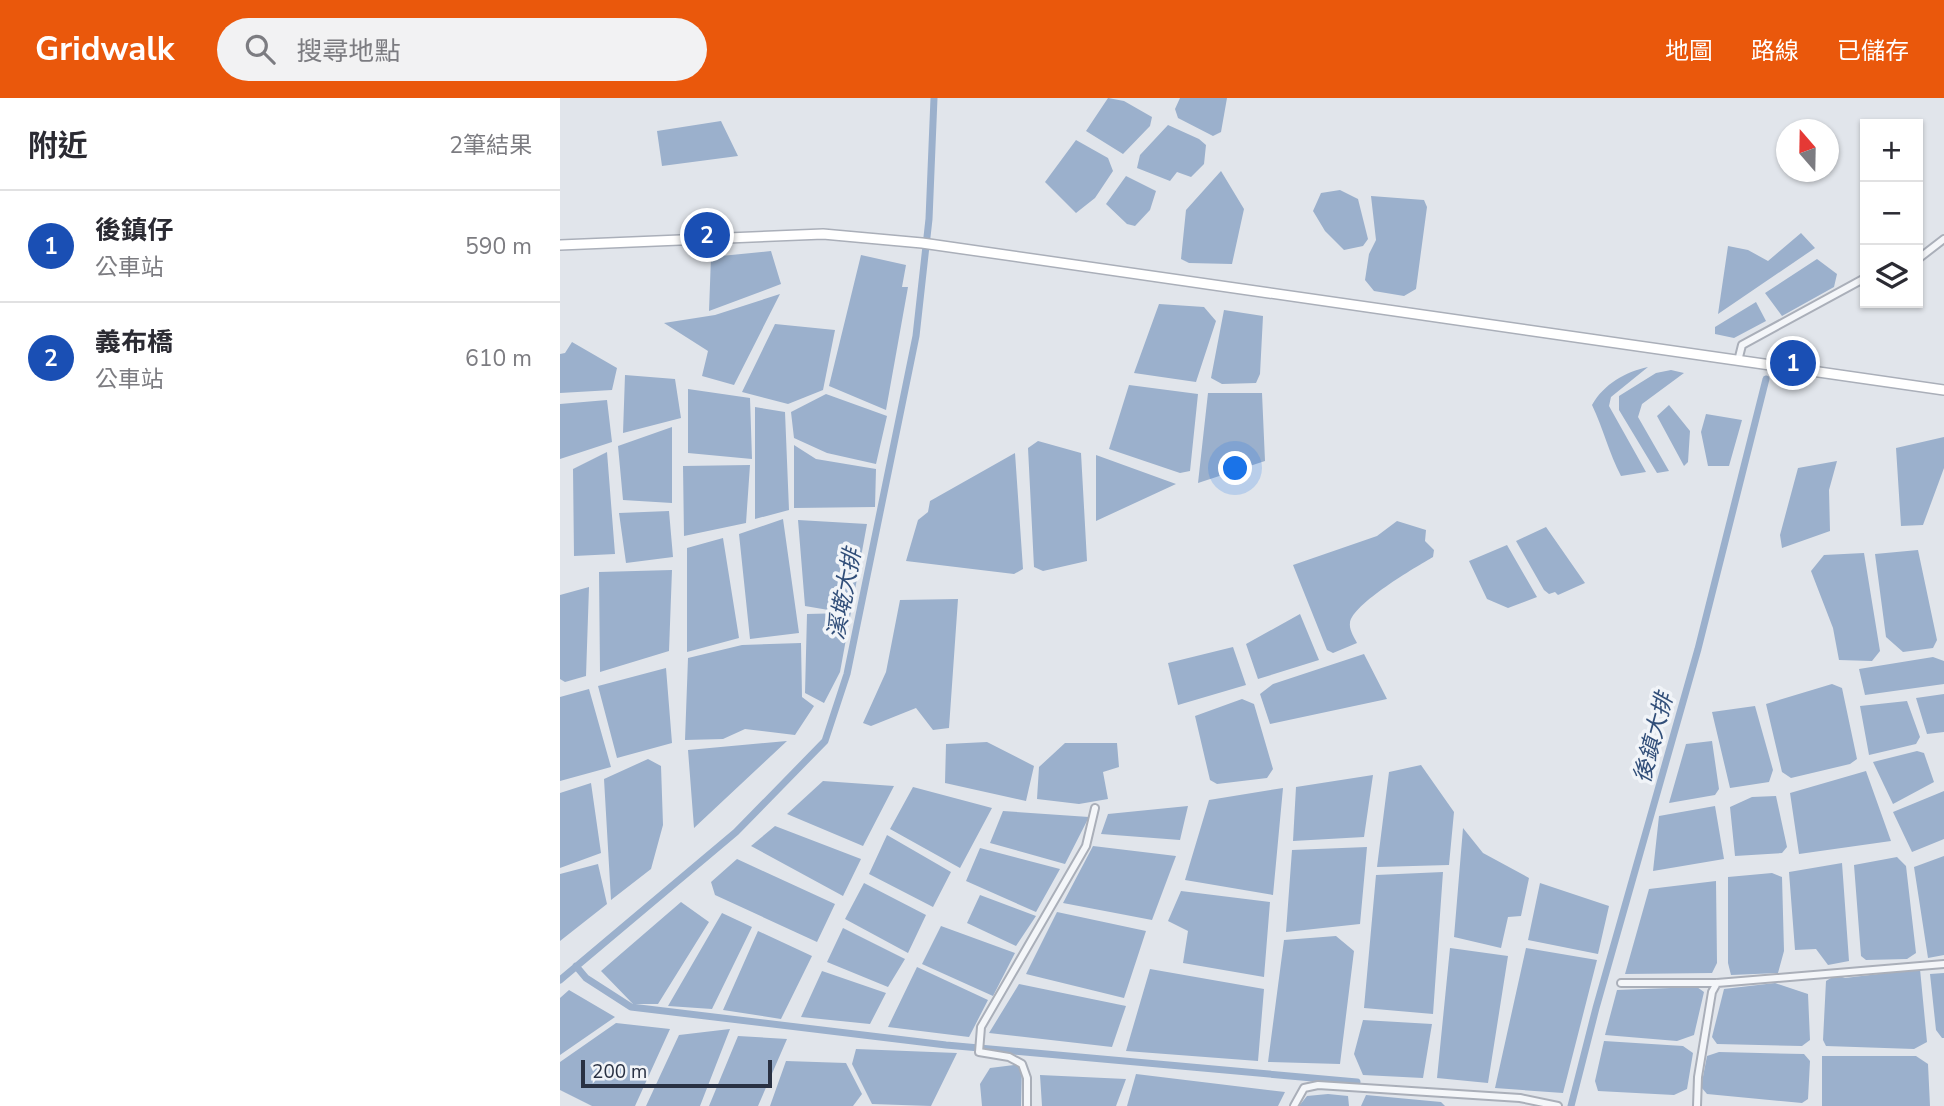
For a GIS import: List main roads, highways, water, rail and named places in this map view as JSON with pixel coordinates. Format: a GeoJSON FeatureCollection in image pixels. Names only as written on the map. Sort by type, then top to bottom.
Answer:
{"type":"FeatureCollection","features":[{"type":"Feature","properties":{"kind":"main road"},"geometry":{"type":"LineString","coordinates":[[560,245],[823,234],[925,243],[1944,390]]}},
{"type":"Feature","properties":{"kind":"water"},"geometry":{"type":"Polygon","coordinates":[[[1108,98],[1124,101],[1152,117],[1150,126],[1123,154],[1086,131],[1108,98]]]}},
{"type":"Feature","properties":{"kind":"water"},"geometry":{"type":"Polygon","coordinates":[[[1180,98],[1227,98],[1221,132],[1213,136],[1178,118],[1175,109],[1180,98]]]}},
{"type":"Feature","properties":{"kind":"water"},"geometry":{"type":"Polygon","coordinates":[[[721,121],[738,156],[662,166],[657,131],[721,121]]]}},
{"type":"Feature","properties":{"kind":"water"},"geometry":{"type":"Polygon","coordinates":[[[1168,125],[1206,145],[1204,164],[1191,177],[1177,172],[1170,181],[1137,168],[1140,155],[1168,125]]]}},
{"type":"Feature","properties":{"kind":"water"},"geometry":{"type":"Polygon","coordinates":[[[1076,140],[1108,158],[1113,171],[1095,198],[1076,213],[1045,182],[1076,140]]]}},
{"type":"Feature","properties":{"kind":"water"},"geometry":{"type":"Polygon","coordinates":[[[1221,171],[1244,209],[1232,264],[1189,263],[1181,259],[1186,210],[1221,171]]]}},
{"type":"Feature","properties":{"kind":"water"},"geometry":{"type":"Polygon","coordinates":[[[1126,176],[1156,191],[1150,210],[1135,226],[1127,224],[1106,204],[1126,176]]]}},
{"type":"Feature","properties":{"kind":"water"},"geometry":{"type":"Polygon","coordinates":[[[1340,190],[1358,199],[1368,239],[1363,246],[1344,250],[1325,231],[1313,211],[1321,193],[1340,190]]]}},
{"type":"Feature","properties":{"kind":"water"},"geometry":{"type":"Polygon","coordinates":[[[1371,196],[1424,200],[1427,207],[1416,289],[1404,296],[1374,291],[1365,280],[1369,254],[1376,240],[1371,196]]]}},
{"type":"Feature","properties":{"kind":"water"},"geometry":{"type":"Polygon","coordinates":[[[1801,233],[1815,248],[1718,314],[1728,246],[1748,250],[1768,261],[1801,233]]]}},
{"type":"Feature","properties":{"kind":"water"},"geometry":{"type":"Polygon","coordinates":[[[771,251],[781,284],[709,311],[711,257],[771,251]]]}},
{"type":"Feature","properties":{"kind":"water"},"geometry":{"type":"Polygon","coordinates":[[[861,255],[906,265],[902,287],[908,287],[886,410],[829,386],[861,255]]]}},
{"type":"Feature","properties":{"kind":"water"},"geometry":{"type":"Polygon","coordinates":[[[1817,259],[1837,274],[1834,287],[1782,316],[1765,293],[1817,259]]]}},
{"type":"Feature","properties":{"kind":"water"},"geometry":{"type":"Polygon","coordinates":[[[780,294],[734,385],[702,376],[708,351],[664,323],[715,315],[780,294]]]}},
{"type":"Feature","properties":{"kind":"water"},"geometry":{"type":"Polygon","coordinates":[[[1756,302],[1766,321],[1734,338],[1715,334],[1715,327],[1756,302]]]}},
{"type":"Feature","properties":{"kind":"water"},"geometry":{"type":"Polygon","coordinates":[[[1159,304],[1204,307],[1216,321],[1196,382],[1134,373],[1159,304]]]}},
{"type":"Feature","properties":{"kind":"water"},"geometry":{"type":"Polygon","coordinates":[[[1224,310],[1263,316],[1260,374],[1256,383],[1222,384],[1211,378],[1224,310]]]}},
{"type":"Feature","properties":{"kind":"water"},"geometry":{"type":"Polygon","coordinates":[[[775,324],[835,330],[823,390],[788,404],[742,392],[775,324]]]}},
{"type":"Feature","properties":{"kind":"water"},"geometry":{"type":"Polygon","coordinates":[[[572,342],[617,368],[612,390],[560,393],[560,354],[565,353],[572,342]]]}},
{"type":"Feature","properties":{"kind":"water"},"geometry":{"type":"Polygon","coordinates":[[[1648,367],[1611,397],[1609,406],[1646,472],[1621,476],[1592,405],[1616,380],[1648,367]]]}},
{"type":"Feature","properties":{"kind":"water"},"geometry":{"type":"Polygon","coordinates":[[[1671,370],[1684,373],[1642,404],[1638,417],[1669,471],[1657,473],[1619,410],[1619,396],[1656,373],[1671,370]]]}},
{"type":"Feature","properties":{"kind":"water"},"geometry":{"type":"Polygon","coordinates":[[[625,375],[675,379],[681,418],[623,433],[625,375]]]}},
{"type":"Feature","properties":{"kind":"water"},"geometry":{"type":"Polygon","coordinates":[[[1129,385],[1198,394],[1190,471],[1180,473],[1109,449],[1129,385]]]}},
{"type":"Feature","properties":{"kind":"water"},"geometry":{"type":"Polygon","coordinates":[[[688,389],[750,398],[752,459],[688,453],[688,389]]]}},
{"type":"Feature","properties":{"kind":"water"},"geometry":{"type":"Polygon","coordinates":[[[1208,393],[1262,393],[1265,461],[1198,483],[1208,393]]]}},
{"type":"Feature","properties":{"kind":"water"},"geometry":{"type":"Polygon","coordinates":[[[826,394],[887,416],[876,464],[827,453],[794,438],[791,412],[826,394]]]}},
{"type":"Feature","properties":{"kind":"water"},"geometry":{"type":"Polygon","coordinates":[[[607,400],[612,442],[560,459],[560,404],[607,400]]]}},
{"type":"Feature","properties":{"kind":"water"},"geometry":{"type":"Polygon","coordinates":[[[1669,405],[1690,431],[1688,462],[1684,466],[1657,416],[1669,405]]]}},
{"type":"Feature","properties":{"kind":"water"},"geometry":{"type":"Polygon","coordinates":[[[755,407],[785,412],[789,510],[755,519],[755,407]]]}},
{"type":"Feature","properties":{"kind":"water"},"geometry":{"type":"Polygon","coordinates":[[[1706,414],[1742,420],[1729,466],[1708,466],[1701,432],[1706,414]]]}},
{"type":"Feature","properties":{"kind":"water"},"geometry":{"type":"Polygon","coordinates":[[[672,427],[672,503],[623,500],[618,446],[672,427]]]}},
{"type":"Feature","properties":{"kind":"water"},"geometry":{"type":"Polygon","coordinates":[[[1944,437],[1944,468],[1923,525],[1901,526],[1896,448],[1944,437]]]}},
{"type":"Feature","properties":{"kind":"water"},"geometry":{"type":"Polygon","coordinates":[[[1038,441],[1081,453],[1087,561],[1043,571],[1034,567],[1028,448],[1038,441]]]}},
{"type":"Feature","properties":{"kind":"water"},"geometry":{"type":"Polygon","coordinates":[[[794,445],[816,459],[876,469],[875,507],[794,508],[794,445]]]}},
{"type":"Feature","properties":{"kind":"water"},"geometry":{"type":"Polygon","coordinates":[[[607,452],[615,554],[574,556],[573,469],[607,452]]]}},
{"type":"Feature","properties":{"kind":"water"},"geometry":{"type":"Polygon","coordinates":[[[1015,453],[1023,569],[1014,574],[906,561],[918,520],[928,512],[930,501],[1015,453]]]}},
{"type":"Feature","properties":{"kind":"water"},"geometry":{"type":"Polygon","coordinates":[[[1096,455],[1176,484],[1096,521],[1096,455]]]}},
{"type":"Feature","properties":{"kind":"water"},"geometry":{"type":"Polygon","coordinates":[[[1837,461],[1829,490],[1830,531],[1782,548],[1780,535],[1798,468],[1837,461]]]}},
{"type":"Feature","properties":{"kind":"water"},"geometry":{"type":"Polygon","coordinates":[[[750,465],[746,523],[684,536],[683,466],[750,465]]]}},
{"type":"Feature","properties":{"kind":"water"},"geometry":{"type":"Polygon","coordinates":[[[669,511],[673,557],[626,563],[619,513],[669,511]]]}},
{"type":"Feature","properties":{"kind":"water"},"geometry":{"type":"Polygon","coordinates":[[[783,519],[799,633],[750,639],[739,534],[783,519]]]}},
{"type":"Feature","properties":{"kind":"water"},"geometry":{"type":"Polygon","coordinates":[[[798,520],[867,524],[840,672],[824,703],[805,693],[807,614],[846,613],[805,606],[798,520]]]}},
{"type":"Feature","properties":{"kind":"water"},"geometry":{"type":"Polygon","coordinates":[[[1397,521],[1426,530],[1425,541],[1434,550],[1433,557],[1373,596],[1353,615],[1351,631],[1357,643],[1333,653],[1327,650],[1293,565],[1377,536],[1397,521]]]}},
{"type":"Feature","properties":{"kind":"water"},"geometry":{"type":"Polygon","coordinates":[[[1546,527],[1585,583],[1558,595],[1544,590],[1516,541],[1546,527]]]}},
{"type":"Feature","properties":{"kind":"water"},"geometry":{"type":"Polygon","coordinates":[[[723,538],[739,638],[687,652],[687,548],[723,538]]]}},
{"type":"Feature","properties":{"kind":"water"},"geometry":{"type":"Polygon","coordinates":[[[1507,545],[1537,597],[1508,608],[1487,599],[1469,561],[1507,545]]]}},
{"type":"Feature","properties":{"kind":"water"},"geometry":{"type":"Polygon","coordinates":[[[1918,550],[1937,640],[1933,648],[1903,652],[1886,637],[1875,554],[1918,550]]]}},
{"type":"Feature","properties":{"kind":"water"},"geometry":{"type":"Polygon","coordinates":[[[1864,553],[1880,651],[1872,661],[1839,660],[1833,628],[1811,571],[1824,555],[1864,553]]]}},
{"type":"Feature","properties":{"kind":"water"},"geometry":{"type":"Polygon","coordinates":[[[672,570],[669,651],[600,672],[599,572],[672,570]]]}},
{"type":"Feature","properties":{"kind":"water"},"geometry":{"type":"Polygon","coordinates":[[[589,587],[586,676],[565,682],[560,679],[560,595],[589,587]]]}},
{"type":"Feature","properties":{"kind":"water"},"geometry":{"type":"Polygon","coordinates":[[[958,599],[949,728],[933,730],[916,708],[871,726],[863,723],[886,672],[900,600],[958,599]]]}},
{"type":"Feature","properties":{"kind":"water"},"geometry":{"type":"Polygon","coordinates":[[[1300,614],[1319,660],[1258,679],[1246,644],[1300,614]]]}},
{"type":"Feature","properties":{"kind":"water"},"geometry":{"type":"Polygon","coordinates":[[[801,643],[802,697],[814,706],[795,735],[745,729],[723,739],[685,740],[688,658],[742,645],[801,643]]]}},
{"type":"Feature","properties":{"kind":"water"},"geometry":{"type":"Polygon","coordinates":[[[1233,647],[1246,685],[1178,705],[1168,663],[1233,647]]]}},
{"type":"Feature","properties":{"kind":"water"},"geometry":{"type":"Polygon","coordinates":[[[1364,654],[1387,699],[1270,724],[1260,694],[1273,684],[1364,654]]]}},
{"type":"Feature","properties":{"kind":"water"},"geometry":{"type":"Polygon","coordinates":[[[1933,657],[1944,661],[1944,684],[1865,695],[1859,669],[1933,657]]]}},
{"type":"Feature","properties":{"kind":"water"},"geometry":{"type":"Polygon","coordinates":[[[666,668],[672,743],[617,758],[598,686],[666,668]]]}},
{"type":"Feature","properties":{"kind":"water"},"geometry":{"type":"Polygon","coordinates":[[[1832,684],[1842,688],[1857,759],[1850,764],[1791,778],[1782,772],[1766,704],[1832,684]]]}},
{"type":"Feature","properties":{"kind":"water"},"geometry":{"type":"Polygon","coordinates":[[[589,689],[611,767],[560,781],[560,697],[589,689]]]}},
{"type":"Feature","properties":{"kind":"water"},"geometry":{"type":"Polygon","coordinates":[[[1944,694],[1944,732],[1927,734],[1916,698],[1944,694]]]}},
{"type":"Feature","properties":{"kind":"water"},"geometry":{"type":"Polygon","coordinates":[[[1242,699],[1254,704],[1273,769],[1267,778],[1217,784],[1210,780],[1195,716],[1242,699]]]}},
{"type":"Feature","properties":{"kind":"water"},"geometry":{"type":"Polygon","coordinates":[[[1907,701],[1920,737],[1916,744],[1869,755],[1860,706],[1907,701]]]}},
{"type":"Feature","properties":{"kind":"water"},"geometry":{"type":"Polygon","coordinates":[[[1755,706],[1773,770],[1769,782],[1730,788],[1712,712],[1755,706]]]}},
{"type":"Feature","properties":{"kind":"water"},"geometry":{"type":"Polygon","coordinates":[[[787,741],[694,828],[688,750],[787,741]]]}},
{"type":"Feature","properties":{"kind":"water"},"geometry":{"type":"Polygon","coordinates":[[[1712,741],[1719,789],[1715,795],[1669,803],[1686,744],[1712,741]]]}},
{"type":"Feature","properties":{"kind":"water"},"geometry":{"type":"Polygon","coordinates":[[[987,742],[1034,766],[1026,801],[945,783],[946,744],[987,742]]]}},
{"type":"Feature","properties":{"kind":"water"},"geometry":{"type":"Polygon","coordinates":[[[1065,743],[1117,743],[1119,767],[1103,772],[1108,799],[1079,804],[1037,799],[1039,767],[1065,743]]]}},
{"type":"Feature","properties":{"kind":"water"},"geometry":{"type":"Polygon","coordinates":[[[1917,751],[1924,753],[1934,782],[1893,804],[1873,762],[1917,751]]]}},
{"type":"Feature","properties":{"kind":"water"},"geometry":{"type":"Polygon","coordinates":[[[648,759],[661,766],[663,825],[651,869],[611,900],[604,779],[648,759]]]}},
{"type":"Feature","properties":{"kind":"water"},"geometry":{"type":"Polygon","coordinates":[[[1421,765],[1454,812],[1449,865],[1377,867],[1389,772],[1421,765]]]}},
{"type":"Feature","properties":{"kind":"water"},"geometry":{"type":"Polygon","coordinates":[[[1866,771],[1891,841],[1799,854],[1790,793],[1866,771]]]}},
{"type":"Feature","properties":{"kind":"water"},"geometry":{"type":"Polygon","coordinates":[[[1373,775],[1364,837],[1293,841],[1296,787],[1373,775]]]}},
{"type":"Feature","properties":{"kind":"water"},"geometry":{"type":"Polygon","coordinates":[[[823,781],[894,786],[863,846],[787,814],[823,781]]]}},
{"type":"Feature","properties":{"kind":"water"},"geometry":{"type":"Polygon","coordinates":[[[591,783],[601,853],[560,868],[560,793],[591,783]]]}},
{"type":"Feature","properties":{"kind":"water"},"geometry":{"type":"Polygon","coordinates":[[[913,787],[992,808],[960,868],[890,829],[913,787]]]}},
{"type":"Feature","properties":{"kind":"water"},"geometry":{"type":"Polygon","coordinates":[[[1283,788],[1273,895],[1185,880],[1209,800],[1283,788]]]}},
{"type":"Feature","properties":{"kind":"water"},"geometry":{"type":"Polygon","coordinates":[[[1944,791],[1944,839],[1912,852],[1893,812],[1944,791]]]}},
{"type":"Feature","properties":{"kind":"water"},"geometry":{"type":"Polygon","coordinates":[[[1776,796],[1787,847],[1782,853],[1735,856],[1730,807],[1752,797],[1776,796]]]}},
{"type":"Feature","properties":{"kind":"water"},"geometry":{"type":"Polygon","coordinates":[[[1188,806],[1180,840],[1101,834],[1108,814],[1188,806]]]}},
{"type":"Feature","properties":{"kind":"water"},"geometry":{"type":"Polygon","coordinates":[[[1715,806],[1724,859],[1653,871],[1659,816],[1715,806]]]}},
{"type":"Feature","properties":{"kind":"water"},"geometry":{"type":"Polygon","coordinates":[[[1003,811],[1089,817],[1065,864],[990,843],[1003,811]]]}},
{"type":"Feature","properties":{"kind":"water"},"geometry":{"type":"Polygon","coordinates":[[[775,826],[861,859],[843,896],[751,846],[775,826]]]}},
{"type":"Feature","properties":{"kind":"water"},"geometry":{"type":"Polygon","coordinates":[[[1463,828],[1483,853],[1529,878],[1521,916],[1508,917],[1501,948],[1454,937],[1463,828]]]}},
{"type":"Feature","properties":{"kind":"water"},"geometry":{"type":"Polygon","coordinates":[[[887,835],[951,872],[933,907],[869,874],[887,835]]]}},
{"type":"Feature","properties":{"kind":"water"},"geometry":{"type":"Polygon","coordinates":[[[1093,846],[1176,856],[1152,920],[1063,903],[1093,846]]]}},
{"type":"Feature","properties":{"kind":"water"},"geometry":{"type":"Polygon","coordinates":[[[1367,847],[1360,924],[1286,932],[1292,850],[1367,847]]]}},
{"type":"Feature","properties":{"kind":"water"},"geometry":{"type":"Polygon","coordinates":[[[980,848],[1060,869],[1036,912],[966,881],[980,848]]]}},
{"type":"Feature","properties":{"kind":"water"},"geometry":{"type":"Polygon","coordinates":[[[1944,856],[1944,955],[1928,958],[1914,867],[1944,856]]]}},
{"type":"Feature","properties":{"kind":"water"},"geometry":{"type":"Polygon","coordinates":[[[1897,857],[1906,866],[1916,953],[1907,959],[1866,960],[1861,956],[1854,865],[1897,857]]]}},
{"type":"Feature","properties":{"kind":"water"},"geometry":{"type":"Polygon","coordinates":[[[737,859],[835,904],[817,942],[715,895],[711,882],[737,859]]]}},
{"type":"Feature","properties":{"kind":"water"},"geometry":{"type":"Polygon","coordinates":[[[1842,863],[1849,961],[1828,965],[1816,949],[1795,950],[1789,872],[1842,863]]]}},
{"type":"Feature","properties":{"kind":"water"},"geometry":{"type":"Polygon","coordinates":[[[598,864],[607,904],[560,941],[560,874],[598,864]]]}},
{"type":"Feature","properties":{"kind":"water"},"geometry":{"type":"Polygon","coordinates":[[[1443,872],[1433,1014],[1364,1008],[1376,875],[1443,872]]]}},
{"type":"Feature","properties":{"kind":"water"},"geometry":{"type":"Polygon","coordinates":[[[1772,873],[1782,877],[1784,951],[1778,973],[1731,975],[1728,963],[1728,877],[1772,873]]]}},
{"type":"Feature","properties":{"kind":"water"},"geometry":{"type":"Polygon","coordinates":[[[1716,881],[1717,963],[1712,973],[1625,974],[1649,889],[1716,881]]]}},
{"type":"Feature","properties":{"kind":"water"},"geometry":{"type":"Polygon","coordinates":[[[864,883],[926,915],[908,953],[845,919],[864,883]]]}},
{"type":"Feature","properties":{"kind":"water"},"geometry":{"type":"Polygon","coordinates":[[[1540,883],[1609,906],[1598,954],[1528,940],[1540,883]]]}},
{"type":"Feature","properties":{"kind":"water"},"geometry":{"type":"Polygon","coordinates":[[[1181,891],[1270,902],[1264,977],[1183,963],[1188,931],[1168,921],[1181,891]]]}},
{"type":"Feature","properties":{"kind":"water"},"geometry":{"type":"Polygon","coordinates":[[[980,895],[1036,916],[1016,946],[967,923],[980,895]]]}},
{"type":"Feature","properties":{"kind":"water"},"geometry":{"type":"Polygon","coordinates":[[[681,902],[709,922],[658,1004],[633,1004],[601,971],[681,902]]]}},
{"type":"Feature","properties":{"kind":"water"},"geometry":{"type":"Polygon","coordinates":[[[1057,912],[1146,931],[1124,998],[1026,974],[1057,912]]]}},
{"type":"Feature","properties":{"kind":"water"},"geometry":{"type":"Polygon","coordinates":[[[722,913],[752,927],[712,1009],[668,1006],[722,913]]]}},
{"type":"Feature","properties":{"kind":"water"},"geometry":{"type":"Polygon","coordinates":[[[941,926],[1015,953],[993,996],[922,964],[941,926]]]}},
{"type":"Feature","properties":{"kind":"water"},"geometry":{"type":"Polygon","coordinates":[[[843,928],[905,959],[888,987],[827,962],[843,928]]]}},
{"type":"Feature","properties":{"kind":"water"},"geometry":{"type":"Polygon","coordinates":[[[758,931],[812,956],[781,1019],[723,1010],[758,931]]]}},
{"type":"Feature","properties":{"kind":"water"},"geometry":{"type":"Polygon","coordinates":[[[1336,936],[1354,951],[1340,1064],[1268,1062],[1284,940],[1336,936]]]}},
{"type":"Feature","properties":{"kind":"water"},"geometry":{"type":"Polygon","coordinates":[[[1450,948],[1508,956],[1488,1083],[1437,1078],[1450,948]]]}},
{"type":"Feature","properties":{"kind":"water"},"geometry":{"type":"Polygon","coordinates":[[[1526,948],[1597,960],[1563,1093],[1495,1088],[1526,948]]]}},
{"type":"Feature","properties":{"kind":"water"},"geometry":{"type":"Polygon","coordinates":[[[917,967],[988,1000],[969,1037],[888,1027],[917,967]]]}},
{"type":"Feature","properties":{"kind":"water"},"geometry":{"type":"Polygon","coordinates":[[[1150,969],[1264,989],[1258,1061],[1126,1051],[1150,969]]]}},
{"type":"Feature","properties":{"kind":"water"},"geometry":{"type":"Polygon","coordinates":[[[1920,969],[1927,1042],[1914,1049],[1826,1046],[1823,1040],[1826,981],[1836,975],[1845,978],[1920,969]]]}},
{"type":"Feature","properties":{"kind":"water"},"geometry":{"type":"Polygon","coordinates":[[[822,971],[886,993],[870,1024],[801,1017],[822,971]]]}},
{"type":"Feature","properties":{"kind":"water"},"geometry":{"type":"Polygon","coordinates":[[[1944,973],[1942,1038],[1936,1030],[1930,974],[1944,973]]]}},
{"type":"Feature","properties":{"kind":"water"},"geometry":{"type":"Polygon","coordinates":[[[1775,983],[1808,994],[1810,1040],[1802,1046],[1717,1044],[1712,1037],[1724,989],[1775,983]]]}},
{"type":"Feature","properties":{"kind":"water"},"geometry":{"type":"Polygon","coordinates":[[[1019,984],[1126,1006],[1112,1047],[989,1033],[1019,984]]]}},
{"type":"Feature","properties":{"kind":"water"},"geometry":{"type":"Polygon","coordinates":[[[1697,987],[1704,992],[1694,1035],[1677,1041],[1605,1035],[1617,990],[1697,987]]]}},
{"type":"Feature","properties":{"kind":"water"},"geometry":{"type":"Polygon","coordinates":[[[569,990],[615,1017],[560,1055],[560,998],[569,990]]]}},
{"type":"Feature","properties":{"kind":"water"},"geometry":{"type":"Polygon","coordinates":[[[1363,1020],[1432,1024],[1423,1078],[1363,1075],[1354,1054],[1363,1020]]]}},
{"type":"Feature","properties":{"kind":"water"},"geometry":{"type":"Polygon","coordinates":[[[616,1023],[670,1029],[635,1106],[592,1106],[560,1090],[560,1062],[616,1023]]]}},
{"type":"Feature","properties":{"kind":"water"},"geometry":{"type":"Polygon","coordinates":[[[730,1029],[700,1106],[646,1106],[679,1035],[730,1029]]]}},
{"type":"Feature","properties":{"kind":"water"},"geometry":{"type":"Polygon","coordinates":[[[738,1036],[787,1039],[758,1106],[709,1106],[738,1036]]]}},
{"type":"Feature","properties":{"kind":"water"},"geometry":{"type":"Polygon","coordinates":[[[1604,1041],[1683,1046],[1693,1053],[1687,1089],[1674,1095],[1598,1091],[1595,1081],[1604,1041]]]}},
{"type":"Feature","properties":{"kind":"water"},"geometry":{"type":"Polygon","coordinates":[[[856,1049],[957,1053],[931,1106],[872,1104],[852,1064],[856,1049]]]}},
{"type":"Feature","properties":{"kind":"water"},"geometry":{"type":"Polygon","coordinates":[[[1719,1052],[1804,1054],[1810,1061],[1808,1099],[1802,1103],[1707,1094],[1701,1087],[1707,1056],[1719,1052]]]}},
{"type":"Feature","properties":{"kind":"water"},"geometry":{"type":"Polygon","coordinates":[[[1822,1056],[1916,1056],[1928,1064],[1930,1106],[1822,1106],[1822,1056]]]}},
{"type":"Feature","properties":{"kind":"water"},"geometry":{"type":"Polygon","coordinates":[[[786,1061],[846,1063],[862,1094],[853,1106],[770,1106],[786,1061]]]}},
{"type":"Feature","properties":{"kind":"water"},"geometry":{"type":"Polygon","coordinates":[[[1022,1064],[1021,1106],[982,1106],[980,1084],[990,1068],[1022,1064]]]}},
{"type":"Feature","properties":{"kind":"water"},"geometry":{"type":"Polygon","coordinates":[[[1136,1074],[1285,1092],[1278,1106],[1127,1106],[1136,1074]]]}},
{"type":"Feature","properties":{"kind":"water"},"geometry":{"type":"Polygon","coordinates":[[[1040,1075],[1126,1079],[1116,1106],[1042,1106],[1040,1075]]]}},
{"type":"Feature","properties":{"kind":"water"},"geometry":{"type":"Polygon","coordinates":[[[1366,1095],[1441,1102],[1445,1106],[1361,1106],[1366,1095]]]}},
{"type":"Feature","properties":{"kind":"water"},"geometry":{"type":"Polygon","coordinates":[[[1307,1096],[1348,1096],[1349,1106],[1299,1106],[1307,1096]]]}},
{"type":"Feature","properties":{"kind":"waterway","name":"溪墘大排"},"geometry":{"type":"LineString","coordinates":[[560,980],[736,832],[825,741],[847,674],[916,336],[929,219],[934,98]]}},
{"type":"Feature","properties":{"kind":"waterway","name":"後鎮大排"},"geometry":{"type":"LineString","coordinates":[[1571,1106],[1596,1008],[1698,649],[1766,379]]}},
{"type":"Feature","properties":{"kind":"waterway"},"geometry":{"type":"LineString","coordinates":[[576,966],[586,978],[631,1007],[946,1045],[1357,1082]]}},
{"type":"Feature","properties":{"kind":"place","name":"義布橋"},"geometry":{"type":"Point","coordinates":[707,235]}},
{"type":"Feature","properties":{"kind":"place","name":"後鎮仔"},"geometry":{"type":"Point","coordinates":[1793,363]}}]}
